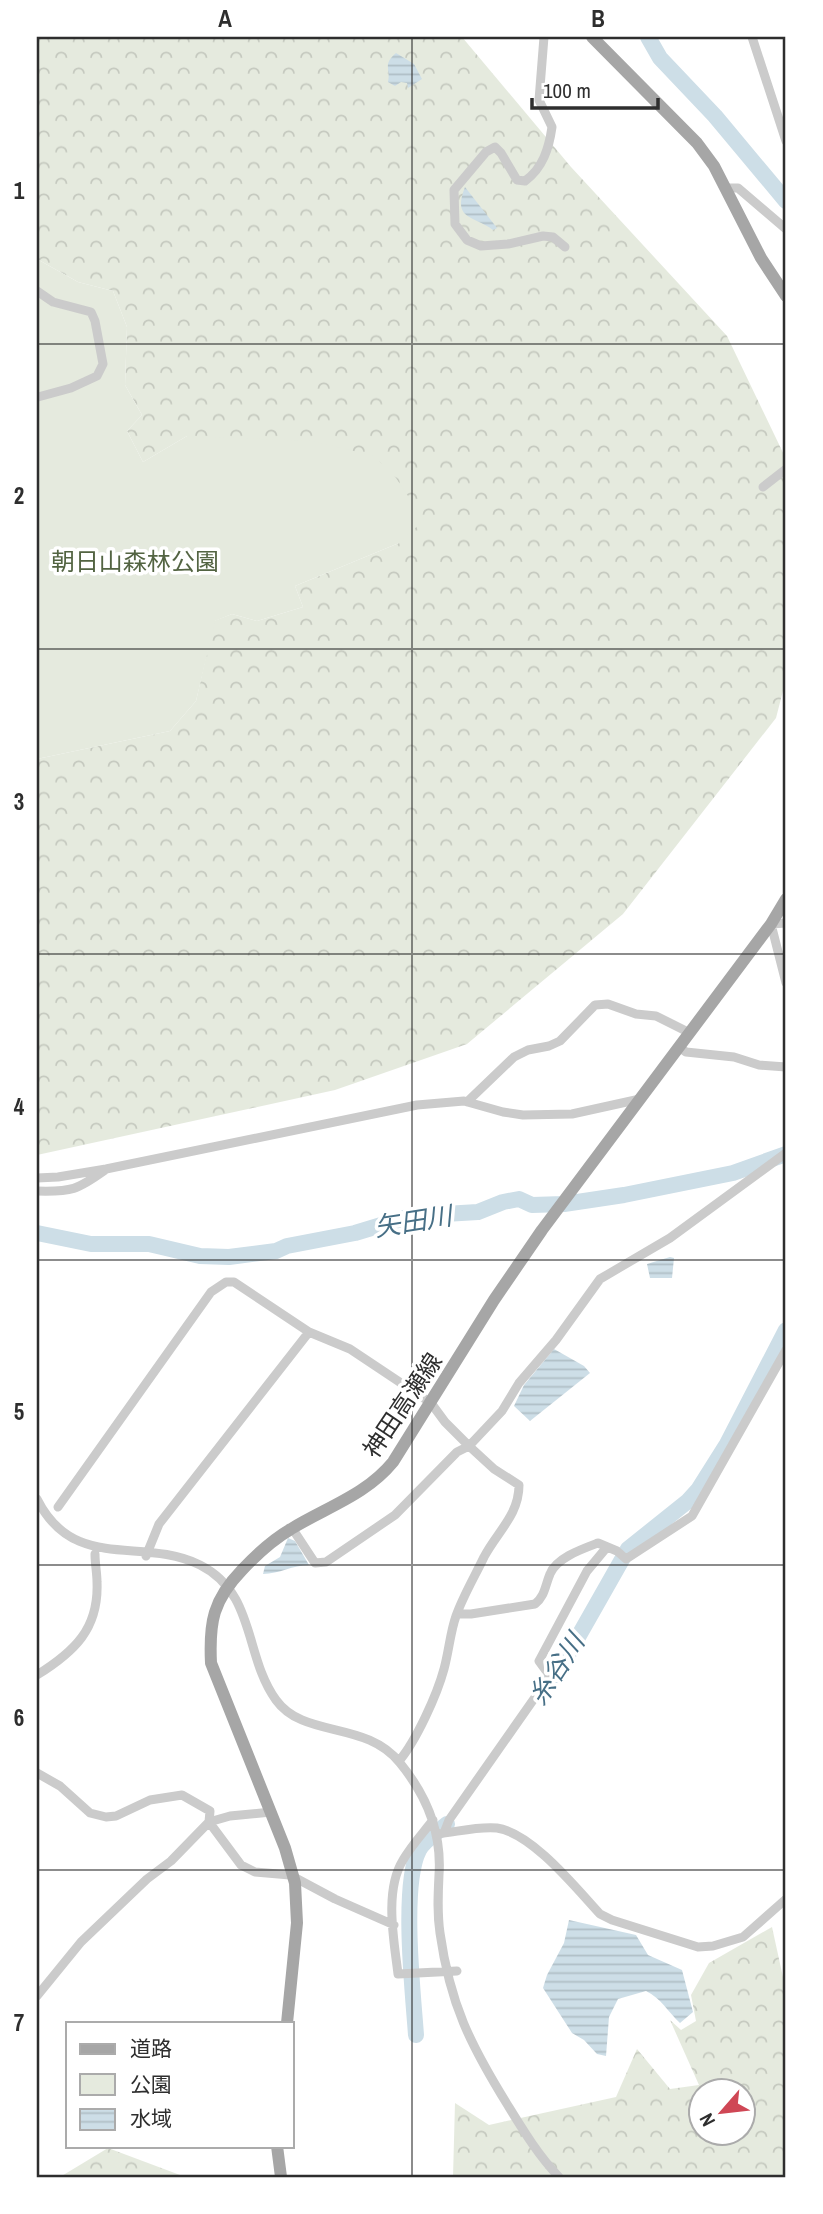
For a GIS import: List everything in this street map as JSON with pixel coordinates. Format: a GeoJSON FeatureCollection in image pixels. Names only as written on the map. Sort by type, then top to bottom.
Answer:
{"type":"FeatureCollection","features":[{"type":"Feature","properties":{"kind":"main road"},"geometry":{"type":"LineString","coordinates":[[592,37],[697,143],[714,166],[761,258],[786,296]]}},
{"type":"Feature","properties":{"kind":"main road"},"geometry":{"type":"LineString","coordinates":[[607,37],[613,57]]}},
{"type":"Feature","properties":{"kind":"main road","name":"神田高瀬線"},"geometry":{"type":"LineString","coordinates":[[287,2022],[297,1923],[293,1876],[271,1812],[211,1663],[210,1639],[214,1611],[226,1587],[263,1548],[292,1528],[358,1494],[384,1472],[542,1230],[771,924],[786,899]]}},
{"type":"Feature","properties":{"kind":"main road"},"geometry":{"type":"LineString","coordinates":[[277,2148],[281,2177]]}},
{"type":"Feature","properties":{"kind":"street"},"geometry":{"type":"LineString","coordinates":[[544,37],[539,100],[552,127],[544,158],[534,174],[525,181],[517,180],[502,153],[495,147],[486,152],[454,190],[455,224],[467,240],[481,246],[508,244],[543,236],[553,237],[565,247]]}},
{"type":"Feature","properties":{"kind":"street"},"geometry":{"type":"LineString","coordinates":[[752,37],[786,141]]}},
{"type":"Feature","properties":{"kind":"street"},"geometry":{"type":"LineString","coordinates":[[725,188],[738,188],[786,229]]}},
{"type":"Feature","properties":{"kind":"street"},"geometry":{"type":"LineString","coordinates":[[37,291],[53,302],[90,312],[95,321],[103,364],[97,376],[71,388],[38,397]]}},
{"type":"Feature","properties":{"kind":"street"},"geometry":{"type":"LineString","coordinates":[[763,487],[786,469]]}},
{"type":"Feature","properties":{"kind":"street"},"geometry":{"type":"LineString","coordinates":[[786,923],[771,924],[786,983]]}},
{"type":"Feature","properties":{"kind":"street"},"geometry":{"type":"LineString","coordinates":[[467,1102],[514,1057],[528,1049],[549,1046],[560,1041],[595,1005],[608,1004],[636,1014],[656,1016],[690,1033]]}},
{"type":"Feature","properties":{"kind":"street"},"geometry":{"type":"LineString","coordinates":[[679,1047],[686,1052],[734,1057],[759,1065],[786,1067]]}},
{"type":"Feature","properties":{"kind":"street"},"geometry":{"type":"LineString","coordinates":[[37,1178],[106,1169],[417,1105],[467,1102],[523,1115],[572,1114],[641,1099]]}},
{"type":"Feature","properties":{"kind":"street"},"geometry":{"type":"LineString","coordinates":[[292,1528],[315,1563],[326,1562],[395,1515],[457,1452],[470,1446],[502,1411],[519,1383],[556,1340],[600,1279],[670,1238],[786,1153]]}},
{"type":"Feature","properties":{"kind":"street"},"geometry":{"type":"LineString","coordinates":[[37,1191],[68,1192],[84,1185],[106,1169]]}},
{"type":"Feature","properties":{"kind":"street"},"geometry":{"type":"LineString","coordinates":[[58,1507],[211,1292],[226,1282],[234,1282],[309,1332],[351,1349],[431,1403],[445,1422],[494,1469],[519,1485],[519,1494],[512,1515],[488,1550],[457,1614],[444,1672],[426,1713],[399,1762]]}},
{"type":"Feature","properties":{"kind":"street"},"geometry":{"type":"LineString","coordinates":[[146,1555],[159,1524],[309,1332]]}},
{"type":"Feature","properties":{"kind":"street"},"geometry":{"type":"LineString","coordinates":[[457,1614],[535,1604],[542,1599],[550,1571],[556,1564],[598,1543],[626,1559],[692,1516],[786,1350]]}},
{"type":"Feature","properties":{"kind":"street"},"geometry":{"type":"LineString","coordinates":[[37,1499],[55,1525],[82,1543],[146,1555],[180,1557],[203,1566],[231,1590],[241,1609],[267,1685],[276,1701],[305,1721],[360,1734],[379,1744],[399,1762],[422,1795],[441,1833]]}},
{"type":"Feature","properties":{"kind":"street"},"geometry":{"type":"LineString","coordinates":[[559,2177],[527,2137],[477,2056],[453,1999],[452,1971],[437,1908],[441,1833],[550,1676],[539,1661],[587,1571],[607,1547]]}},
{"type":"Feature","properties":{"kind":"street"},"geometry":{"type":"LineString","coordinates":[[37,1675],[74,1648],[87,1631],[96,1601],[96,1554]]}},
{"type":"Feature","properties":{"kind":"street"},"geometry":{"type":"LineString","coordinates":[[37,1773],[60,1786],[90,1813],[106,1817],[116,1816],[150,1800],[182,1795],[210,1811],[209,1822],[241,1865],[247,1869],[293,1876],[335,1899],[394,1925]]}},
{"type":"Feature","properties":{"kind":"street"},"geometry":{"type":"LineString","coordinates":[[37,1996],[81,1942],[147,1879],[171,1861],[209,1822],[230,1816],[271,1812]]}},
{"type":"Feature","properties":{"kind":"street"},"geometry":{"type":"LineString","coordinates":[[433,1820],[402,1861],[394,1885],[398,1974],[452,1971]]}},
{"type":"Feature","properties":{"kind":"street"},"geometry":{"type":"LineString","coordinates":[[441,1833],[494,1828],[512,1832],[533,1846],[600,1914],[698,1947],[713,1947],[743,1937],[786,1899]]}},
{"type":"Feature","properties":{"kind":"green space"},"geometry":{"type":"Polygon","coordinates":[[[37,37],[462,37],[571,167],[727,336],[786,459],[786,679],[776,718],[623,914],[467,1044],[335,1090],[37,1155],[37,759],[170,731],[196,701],[214,621],[232,614],[257,621],[303,607],[295,586],[399,543],[187,436],[143,462],[127,431],[142,415],[125,385],[127,327],[113,291],[78,282],[37,259],[37,37]]]}},
{"type":"Feature","properties":{"kind":"green space","name":"朝日山森林公園"},"geometry":{"type":"Polygon","coordinates":[[[37,259],[78,282],[113,291],[127,327],[125,385],[142,415],[127,431],[143,462],[187,436],[313,441],[374,456],[396,478],[424,520],[399,543],[295,586],[303,607],[257,621],[232,614],[215,621],[196,701],[170,731],[37,759],[37,259]]]}},
{"type":"Feature","properties":{"kind":"green space"},"geometry":{"type":"Polygon","coordinates":[[[772,1927],[786,1991],[786,2177],[453,2177],[455,2103],[489,2125],[616,2097],[637,2049],[670,2089],[686,2087],[686,2148],[756,2148],[756,2078],[696,2078],[670,2020],[681,2030],[696,2021],[691,1995],[709,1963],[772,1927]]]}},
{"type":"Feature","properties":{"kind":"green space"},"geometry":{"type":"Polygon","coordinates":[[[108,2148],[180,2175],[180,2177],[60,2177],[108,2148]]]}},
{"type":"Feature","properties":{"kind":"water"},"geometry":{"type":"Polygon","coordinates":[[[396,53],[414,64],[422,79],[408,88],[407,83],[401,82],[395,86],[388,82],[388,64],[396,53]]]}},
{"type":"Feature","properties":{"kind":"water"},"geometry":{"type":"Polygon","coordinates":[[[465,187],[497,228],[493,230],[463,211],[461,206],[465,187]]]}},
{"type":"Feature","properties":{"kind":"water"},"geometry":{"type":"Polygon","coordinates":[[[674,1258],[672,1278],[650,1278],[647,1264],[674,1258]]]}},
{"type":"Feature","properties":{"kind":"water"},"geometry":{"type":"Polygon","coordinates":[[[554,1349],[584,1366],[590,1373],[530,1421],[514,1406],[524,1385],[554,1349]]]}},
{"type":"Feature","properties":{"kind":"water"},"geometry":{"type":"Polygon","coordinates":[[[288,1538],[295,1541],[309,1565],[263,1574],[265,1566],[280,1557],[288,1538]]]}},
{"type":"Feature","properties":{"kind":"water"},"geometry":{"type":"Polygon","coordinates":[[[569,1920],[636,1935],[648,1955],[682,1970],[693,2012],[680,2023],[660,2001],[646,1991],[618,1999],[609,2017],[606,2056],[597,2054],[584,2040],[572,2033],[543,1988],[564,1943],[569,1920]]]}},
{"type":"Feature","properties":{"kind":"waterway"},"geometry":{"type":"LineString","coordinates":[[648,37],[660,58],[715,116],[786,201]]}},
{"type":"Feature","properties":{"kind":"waterway","name":"矢田川"},"geometry":{"type":"LineString","coordinates":[[37,1233],[91,1244],[149,1244],[200,1256],[229,1257],[276,1251],[287,1246],[355,1233],[411,1216],[478,1212],[519,1199],[532,1205],[564,1204],[624,1195],[733,1173],[786,1154]]}},
{"type":"Feature","properties":{"kind":"waterway","name":"糸谷川"},"geometry":{"type":"LineString","coordinates":[[541,1692],[565,1660],[628,1549],[698,1490],[727,1444],[786,1330]]}},
{"type":"Feature","properties":{"kind":"waterway","name":"糸谷川"},"geometry":{"type":"LineString","coordinates":[[416,2035],[409,1913],[414,1866],[421,1846],[447,1824]]}}]}
